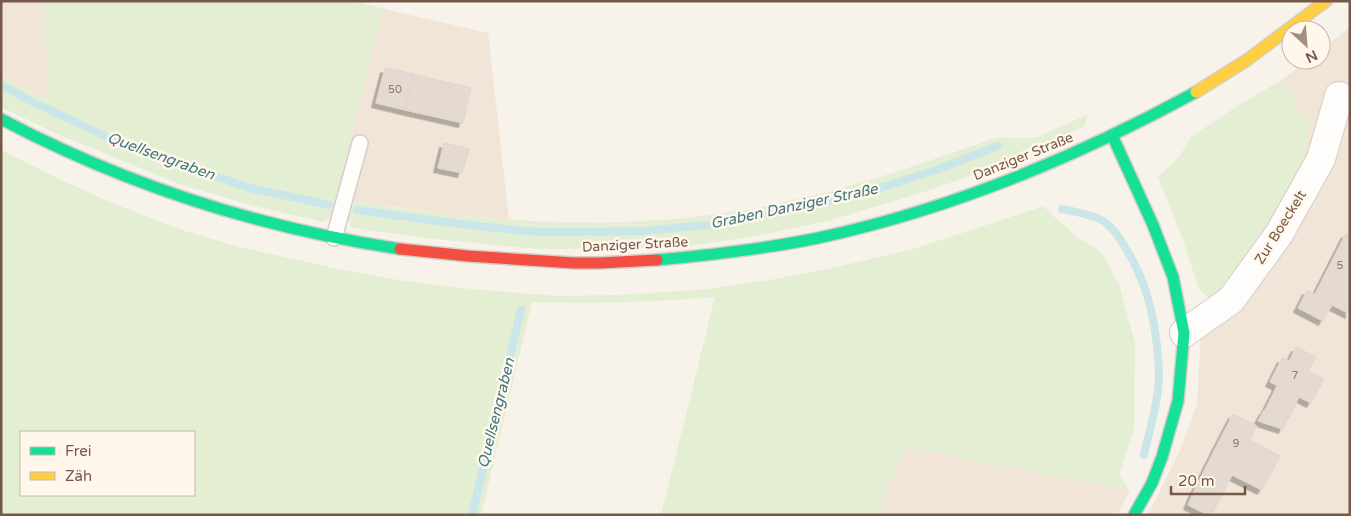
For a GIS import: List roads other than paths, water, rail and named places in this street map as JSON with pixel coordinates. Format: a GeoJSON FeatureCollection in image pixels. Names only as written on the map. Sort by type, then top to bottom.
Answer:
{"type":"FeatureCollection","features":[{"type":"Feature","properties":{"kind":"street","name":"Danziger Straße"},"geometry":{"type":"LineString","coordinates":[[1,119],[56,147],[156,188],[221,210],[283,227],[334,238],[412,251],[480,258],[596,264],[666,259],[746,250],[818,238],[899,217],[1031,171],[1112,135],[1184,98],[1233,69],[1289,30],[1326,1]]}},
{"type":"Feature","properties":{"kind":"street","name":"Zur Boeckelt"},"geometry":{"type":"LineString","coordinates":[[1184,333],[1231,300],[1279,234],[1321,159],[1339,96]]}},
{"type":"Feature","properties":{"kind":"street"},"geometry":{"type":"LineString","coordinates":[[1112,135],[1153,225],[1173,277],[1184,333],[1178,400],[1162,457],[1152,483],[1134,515]]}},
{"type":"Feature","properties":{"kind":"lane"},"geometry":{"type":"LineString","coordinates":[[334,238],[360,143]]}},
{"type":"Feature","properties":{"kind":"waterway","name":"Quellsengraben"},"geometry":{"type":"LineString","coordinates":[[1,85],[103,135],[167,160],[250,188],[329,205]]}},
{"type":"Feature","properties":{"kind":"waterway","name":"Graben Danziger Straße"},"geometry":{"type":"LineString","coordinates":[[357,210],[523,231],[644,231],[718,224],[796,209],[883,187],[936,170],[998,146]]}},
{"type":"Feature","properties":{"kind":"waterway","name":"Graben Danziger Straße"},"geometry":{"type":"LineString","coordinates":[[1062,209],[1083,213],[1110,226],[1131,257],[1145,289],[1155,334],[1159,380],[1155,408],[1144,455]]}},
{"type":"Feature","properties":{"kind":"waterway","name":"Quellsengraben"},"geometry":{"type":"LineString","coordinates":[[472,515],[521,310]]}}]}
